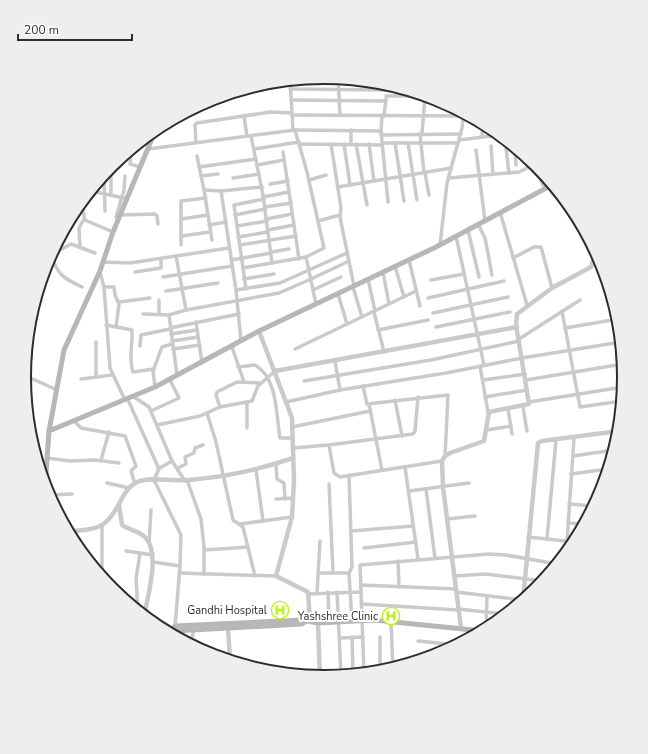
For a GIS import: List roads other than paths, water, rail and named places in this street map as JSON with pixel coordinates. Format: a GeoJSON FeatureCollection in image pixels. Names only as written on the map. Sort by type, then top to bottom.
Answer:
{"type":"FeatureCollection","features":[{"type":"Feature","properties":{"kind":"main road"},"geometry":{"type":"LineString","coordinates":[[46,469],[49,431],[64,350],[100,271],[124,198],[151,141]]}},
{"type":"Feature","properties":{"kind":"main road"},"geometry":{"type":"LineString","coordinates":[[49,431],[73,420],[134,397],[170,380],[259,331],[440,245],[545,189]]}},
{"type":"Feature","properties":{"kind":"main road"},"geometry":{"type":"LineString","coordinates":[[175,630],[363,620],[473,629]]}},
{"type":"Feature","properties":{"kind":"main road"},"geometry":{"type":"LineString","coordinates":[[175,630],[276,624]]}},
{"type":"Feature","properties":{"kind":"street"},"geometry":{"type":"LineString","coordinates":[[339,85],[340,115]]}},
{"type":"Feature","properties":{"kind":"street"},"geometry":{"type":"LineString","coordinates":[[243,268],[306,258],[324,248],[309,180],[294,130],[290,89],[380,90]]}},
{"type":"Feature","properties":{"kind":"street"},"geometry":{"type":"LineString","coordinates":[[387,91],[381,133],[388,202]]}},
{"type":"Feature","properties":{"kind":"street"},"geometry":{"type":"LineString","coordinates":[[386,96],[406,96]]}},
{"type":"Feature","properties":{"kind":"street"},"geometry":{"type":"LineString","coordinates":[[291,100],[386,101]]}},
{"type":"Feature","properties":{"kind":"street"},"geometry":{"type":"LineString","coordinates":[[425,102],[421,143],[429,195]]}},
{"type":"Feature","properties":{"kind":"street"},"geometry":{"type":"LineString","coordinates":[[196,143],[196,124],[270,112],[292,114],[383,116],[456,115]]}},
{"type":"Feature","properties":{"kind":"street"},"geometry":{"type":"LineString","coordinates":[[244,116],[254,149],[262,187],[272,263]]}},
{"type":"Feature","properties":{"kind":"street"},"geometry":{"type":"LineString","coordinates":[[440,245],[449,178],[461,134],[463,119]]}},
{"type":"Feature","properties":{"kind":"street"},"geometry":{"type":"LineString","coordinates":[[148,149],[294,130],[351,130],[381,133],[461,134]]}},
{"type":"Feature","properties":{"kind":"street"},"geometry":{"type":"LineString","coordinates":[[351,130],[351,144]]}},
{"type":"Feature","properties":{"kind":"street"},"geometry":{"type":"LineString","coordinates":[[482,130],[482,137]]}},
{"type":"Feature","properties":{"kind":"street"},"geometry":{"type":"LineString","coordinates":[[254,149],[299,143],[382,144],[459,142],[491,136]]}},
{"type":"Feature","properties":{"kind":"street"},"geometry":{"type":"LineString","coordinates":[[395,143],[404,201]]}},
{"type":"Feature","properties":{"kind":"street"},"geometry":{"type":"LineString","coordinates":[[408,143],[416,200]]}},
{"type":"Feature","properties":{"kind":"street"},"geometry":{"type":"LineString","coordinates":[[331,144],[341,210],[340,215],[353,286],[362,317]]}},
{"type":"Feature","properties":{"kind":"street"},"geometry":{"type":"LineString","coordinates":[[344,144],[350,185]]}},
{"type":"Feature","properties":{"kind":"street"},"geometry":{"type":"LineString","coordinates":[[356,144],[367,205]]}},
{"type":"Feature","properties":{"kind":"street"},"geometry":{"type":"LineString","coordinates":[[369,144],[374,181]]}},
{"type":"Feature","properties":{"kind":"street"},"geometry":{"type":"LineString","coordinates":[[491,146],[493,174]]}},
{"type":"Feature","properties":{"kind":"street"},"geometry":{"type":"LineString","coordinates":[[506,148],[509,173]]}},
{"type":"Feature","properties":{"kind":"street"},"geometry":{"type":"LineString","coordinates":[[476,150],[485,221]]}},
{"type":"Feature","properties":{"kind":"street"},"geometry":{"type":"LineString","coordinates":[[283,152],[299,259]]}},
{"type":"Feature","properties":{"kind":"street"},"geometry":{"type":"LineString","coordinates":[[197,156],[206,198],[212,240]]}},
{"type":"Feature","properties":{"kind":"street"},"geometry":{"type":"LineString","coordinates":[[515,156],[516,165]]}},
{"type":"Feature","properties":{"kind":"street"},"geometry":{"type":"LineString","coordinates":[[130,158],[130,164],[140,167]]}},
{"type":"Feature","properties":{"kind":"street"},"geometry":{"type":"LineString","coordinates":[[199,168],[256,159]]}},
{"type":"Feature","properties":{"kind":"street"},"geometry":{"type":"LineString","coordinates":[[257,165],[284,160]]}},
{"type":"Feature","properties":{"kind":"street"},"geometry":{"type":"LineString","coordinates":[[338,187],[451,168]]}},
{"type":"Feature","properties":{"kind":"street"},"geometry":{"type":"LineString","coordinates":[[449,178],[509,173],[522,171],[529,168]]}},
{"type":"Feature","properties":{"kind":"street"},"geometry":{"type":"LineString","coordinates":[[201,176],[218,174]]}},
{"type":"Feature","properties":{"kind":"street"},"geometry":{"type":"LineString","coordinates":[[233,178],[259,174]]}},
{"type":"Feature","properties":{"kind":"street"},"geometry":{"type":"LineString","coordinates":[[309,180],[326,175]]}},
{"type":"Feature","properties":{"kind":"street"},"geometry":{"type":"LineString","coordinates":[[111,176],[111,194]]}},
{"type":"Feature","properties":{"kind":"street"},"geometry":{"type":"LineString","coordinates":[[98,192],[124,198],[125,176]]}},
{"type":"Feature","properties":{"kind":"street"},"geometry":{"type":"LineString","coordinates":[[270,184],[288,181]]}},
{"type":"Feature","properties":{"kind":"street"},"geometry":{"type":"LineString","coordinates":[[541,181],[545,189]]}},
{"type":"Feature","properties":{"kind":"street"},"geometry":{"type":"LineString","coordinates":[[104,184],[104,211]]}},
{"type":"Feature","properties":{"kind":"street"},"geometry":{"type":"LineString","coordinates":[[204,190],[221,191],[262,187]]}},
{"type":"Feature","properties":{"kind":"street"},"geometry":{"type":"LineString","coordinates":[[221,191],[236,290],[241,341]]}},
{"type":"Feature","properties":{"kind":"street"},"geometry":{"type":"LineString","coordinates":[[246,289],[235,215],[235,204],[289,192]]}},
{"type":"Feature","properties":{"kind":"street"},"geometry":{"type":"LineString","coordinates":[[181,245],[181,201],[206,198]]}},
{"type":"Feature","properties":{"kind":"street"},"geometry":{"type":"LineString","coordinates":[[235,215],[291,203]]}},
{"type":"Feature","properties":{"kind":"street"},"geometry":{"type":"LineString","coordinates":[[80,247],[79,228],[84,219],[83,211]]}},
{"type":"Feature","properties":{"kind":"street"},"geometry":{"type":"LineString","coordinates":[[500,212],[527,305]]}},
{"type":"Feature","properties":{"kind":"street"},"geometry":{"type":"LineString","coordinates":[[118,216],[155,214],[157,216],[158,224]]}},
{"type":"Feature","properties":{"kind":"street"},"geometry":{"type":"LineString","coordinates":[[237,226],[292,214]]}},
{"type":"Feature","properties":{"kind":"street"},"geometry":{"type":"LineString","coordinates":[[181,219],[208,215]]}},
{"type":"Feature","properties":{"kind":"street"},"geometry":{"type":"LineString","coordinates":[[318,221],[340,215]]}},
{"type":"Feature","properties":{"kind":"street"},"geometry":{"type":"LineString","coordinates":[[84,219],[113,232]]}},
{"type":"Feature","properties":{"kind":"street"},"geometry":{"type":"LineString","coordinates":[[209,225],[226,222]]}},
{"type":"Feature","properties":{"kind":"street"},"geometry":{"type":"LineString","coordinates":[[478,224],[485,238],[492,275]]}},
{"type":"Feature","properties":{"kind":"street"},"geometry":{"type":"LineString","coordinates":[[238,237],[294,225]]}},
{"type":"Feature","properties":{"kind":"street"},"geometry":{"type":"LineString","coordinates":[[468,230],[479,277]]}},
{"type":"Feature","properties":{"kind":"street"},"geometry":{"type":"LineString","coordinates":[[181,236],[210,232]]}},
{"type":"Feature","properties":{"kind":"street"},"geometry":{"type":"LineString","coordinates":[[240,245],[296,236]]}},
{"type":"Feature","properties":{"kind":"street"},"geometry":{"type":"LineString","coordinates":[[445,456],[484,441],[487,430],[488,412],[482,380],[480,350],[456,236]]}},
{"type":"Feature","properties":{"kind":"street"},"geometry":{"type":"LineString","coordinates":[[60,250],[68,245],[80,247],[96,253]]}},
{"type":"Feature","properties":{"kind":"street"},"geometry":{"type":"LineString","coordinates":[[513,258],[539,246],[542,250],[552,288]]}},
{"type":"Feature","properties":{"kind":"street"},"geometry":{"type":"LineString","coordinates":[[103,262],[130,264],[229,248]]}},
{"type":"Feature","properties":{"kind":"street"},"geometry":{"type":"LineString","coordinates":[[231,260],[289,249]]}},
{"type":"Feature","properties":{"kind":"street"},"geometry":{"type":"LineString","coordinates":[[236,290],[280,283],[347,253]]}},
{"type":"Feature","properties":{"kind":"street"},"geometry":{"type":"LineString","coordinates":[[176,256],[186,310]]}},
{"type":"Feature","properties":{"kind":"street"},"geometry":{"type":"LineString","coordinates":[[306,258],[316,304]]}},
{"type":"Feature","properties":{"kind":"street"},"geometry":{"type":"LineString","coordinates":[[135,272],[161,268],[162,259]]}},
{"type":"Feature","properties":{"kind":"street"},"geometry":{"type":"LineString","coordinates":[[409,260],[420,306]]}},
{"type":"Feature","properties":{"kind":"street"},"geometry":{"type":"LineString","coordinates":[[142,314],[169,315],[186,310],[279,293],[349,261]]}},
{"type":"Feature","properties":{"kind":"street"},"geometry":{"type":"LineString","coordinates":[[529,402],[516,327],[517,314],[527,305],[552,288],[591,267],[593,261]]}},
{"type":"Feature","properties":{"kind":"street"},"geometry":{"type":"LineString","coordinates":[[54,263],[62,277],[82,286]]}},
{"type":"Feature","properties":{"kind":"street"},"geometry":{"type":"LineString","coordinates":[[163,277],[232,266]]}},
{"type":"Feature","properties":{"kind":"street"},"geometry":{"type":"LineString","coordinates":[[395,266],[404,297]]}},
{"type":"Feature","properties":{"kind":"street"},"geometry":{"type":"LineString","coordinates":[[100,271],[104,287],[106,325],[112,375],[126,400],[158,469]]}},
{"type":"Feature","properties":{"kind":"street"},"geometry":{"type":"LineString","coordinates":[[383,272],[389,304]]}},
{"type":"Feature","properties":{"kind":"street"},"geometry":{"type":"LineString","coordinates":[[244,279],[274,274]]}},
{"type":"Feature","properties":{"kind":"street"},"geometry":{"type":"LineString","coordinates":[[431,280],[464,274]]}},
{"type":"Feature","properties":{"kind":"street"},"geometry":{"type":"LineString","coordinates":[[313,290],[341,277]]}},
{"type":"Feature","properties":{"kind":"street"},"geometry":{"type":"LineString","coordinates":[[368,279],[384,352]]}},
{"type":"Feature","properties":{"kind":"street"},"geometry":{"type":"LineString","coordinates":[[428,298],[504,281]]}},
{"type":"Feature","properties":{"kind":"street"},"geometry":{"type":"LineString","coordinates":[[166,291],[218,283]]}},
{"type":"Feature","properties":{"kind":"street"},"geometry":{"type":"LineString","coordinates":[[104,287],[114,287],[115,295],[119,302],[116,327]]}},
{"type":"Feature","properties":{"kind":"street"},"geometry":{"type":"LineString","coordinates":[[295,349],[416,291]]}},
{"type":"Feature","properties":{"kind":"street"},"geometry":{"type":"LineString","coordinates":[[338,294],[347,324]]}},
{"type":"Feature","properties":{"kind":"street"},"geometry":{"type":"LineString","coordinates":[[433,313],[508,297]]}},
{"type":"Feature","properties":{"kind":"street"},"geometry":{"type":"LineString","coordinates":[[119,302],[150,298]]}},
{"type":"Feature","properties":{"kind":"street"},"geometry":{"type":"LineString","coordinates":[[159,300],[160,314]]}},
{"type":"Feature","properties":{"kind":"street"},"geometry":{"type":"LineString","coordinates":[[304,381],[480,350],[519,340],[580,300]]}},
{"type":"Feature","properties":{"kind":"street"},"geometry":{"type":"LineString","coordinates":[[436,327],[510,312]]}},
{"type":"Feature","properties":{"kind":"street"},"geometry":{"type":"LineString","coordinates":[[562,312],[579,405],[582,408],[615,402]]}},
{"type":"Feature","properties":{"kind":"street"},"geometry":{"type":"LineString","coordinates":[[140,346],[141,335],[239,314]]}},
{"type":"Feature","properties":{"kind":"street"},"geometry":{"type":"LineString","coordinates":[[169,315],[177,376]]}},
{"type":"Feature","properties":{"kind":"street"},"geometry":{"type":"LineString","coordinates":[[378,330],[428,320]]}},
{"type":"Feature","properties":{"kind":"street"},"geometry":{"type":"LineString","coordinates":[[565,328],[611,320]]}},
{"type":"Feature","properties":{"kind":"street"},"geometry":{"type":"LineString","coordinates":[[196,322],[202,363]]}},
{"type":"Feature","properties":{"kind":"street"},"geometry":{"type":"LineString","coordinates":[[106,325],[132,330],[132,352],[130,356],[132,371],[154,369]]}},
{"type":"Feature","properties":{"kind":"street"},"geometry":{"type":"LineString","coordinates":[[157,425],[207,413],[220,407],[253,400],[260,383],[275,371],[516,327]]}},
{"type":"Feature","properties":{"kind":"street"},"geometry":{"type":"LineString","coordinates":[[170,330],[197,330]]}},
{"type":"Feature","properties":{"kind":"street"},"geometry":{"type":"LineString","coordinates":[[259,331],[292,418],[292,517],[276,576]]}},
{"type":"Feature","properties":{"kind":"street"},"geometry":{"type":"LineString","coordinates":[[172,345],[198,337]]}},
{"type":"Feature","properties":{"kind":"street"},"geometry":{"type":"LineString","coordinates":[[96,342],[96,377]]}},
{"type":"Feature","properties":{"kind":"street"},"geometry":{"type":"LineString","coordinates":[[286,402],[340,390],[614,343]]}},
{"type":"Feature","properties":{"kind":"street"},"geometry":{"type":"LineString","coordinates":[[155,387],[154,369],[162,346],[200,345]]}},
{"type":"Feature","properties":{"kind":"street"},"geometry":{"type":"LineString","coordinates":[[232,347],[244,382]]}},
{"type":"Feature","properties":{"kind":"street"},"geometry":{"type":"LineString","coordinates":[[335,361],[340,390]]}},
{"type":"Feature","properties":{"kind":"street"},"geometry":{"type":"LineString","coordinates":[[238,366],[255,365],[268,377],[275,402],[280,438],[292,438]]}},
{"type":"Feature","properties":{"kind":"street"},"geometry":{"type":"LineString","coordinates":[[526,380],[616,365]]}},
{"type":"Feature","properties":{"kind":"street"},"geometry":{"type":"LineString","coordinates":[[482,380],[524,374]]}},
{"type":"Feature","properties":{"kind":"street"},"geometry":{"type":"LineString","coordinates":[[81,379],[112,375]]}},
{"type":"Feature","properties":{"kind":"street"},"geometry":{"type":"LineString","coordinates":[[31,378],[57,390]]}},
{"type":"Feature","properties":{"kind":"street"},"geometry":{"type":"LineString","coordinates":[[151,411],[179,398],[170,380]]}},
{"type":"Feature","properties":{"kind":"street"},"geometry":{"type":"LineString","coordinates":[[220,407],[216,395],[217,392],[236,382],[260,383]]}},
{"type":"Feature","properties":{"kind":"street"},"geometry":{"type":"LineString","coordinates":[[363,386],[366,403],[369,404],[382,470]]}},
{"type":"Feature","properties":{"kind":"street"},"geometry":{"type":"LineString","coordinates":[[488,412],[529,405],[529,402],[616,388]]}},
{"type":"Feature","properties":{"kind":"street"},"geometry":{"type":"LineString","coordinates":[[485,397],[527,390]]}},
{"type":"Feature","properties":{"kind":"street"},"geometry":{"type":"LineString","coordinates":[[369,404],[418,397],[448,395],[445,456],[442,461],[443,487],[461,628]]}},
{"type":"Feature","properties":{"kind":"street"},"geometry":{"type":"LineString","coordinates":[[134,397],[148,405],[172,461],[186,480],[201,519],[204,550],[204,574]]}},
{"type":"Feature","properties":{"kind":"street"},"geometry":{"type":"LineString","coordinates":[[293,448],[411,435],[414,433],[418,397]]}},
{"type":"Feature","properties":{"kind":"street"},"geometry":{"type":"LineString","coordinates":[[395,400],[402,436]]}},
{"type":"Feature","properties":{"kind":"street"},"geometry":{"type":"LineString","coordinates":[[247,402],[247,428]]}},
{"type":"Feature","properties":{"kind":"street"},"geometry":{"type":"LineString","coordinates":[[523,406],[527,431]]}},
{"type":"Feature","properties":{"kind":"street"},"geometry":{"type":"LineString","coordinates":[[508,409],[512,434]]}},
{"type":"Feature","properties":{"kind":"street"},"geometry":{"type":"LineString","coordinates":[[292,427],[370,411]]}},
{"type":"Feature","properties":{"kind":"street"},"geometry":{"type":"LineString","coordinates":[[207,413],[224,477],[233,520],[242,527],[255,576]]}},
{"type":"Feature","properties":{"kind":"street"},"geometry":{"type":"LineString","coordinates":[[73,420],[81,428],[126,436],[136,467],[131,471],[135,484]]}},
{"type":"Feature","properties":{"kind":"street"},"geometry":{"type":"LineString","coordinates":[[487,430],[511,426]]}},
{"type":"Feature","properties":{"kind":"street"},"geometry":{"type":"LineString","coordinates":[[101,460],[109,432]]}},
{"type":"Feature","properties":{"kind":"street"},"geometry":{"type":"LineString","coordinates":[[524,591],[537,445],[542,441],[611,433]]}},
{"type":"Feature","properties":{"kind":"street"},"geometry":{"type":"LineString","coordinates":[[567,541],[574,438]]}},
{"type":"Feature","properties":{"kind":"street"},"geometry":{"type":"LineString","coordinates":[[547,539],[556,440]]}},
{"type":"Feature","properties":{"kind":"street"},"geometry":{"type":"LineString","coordinates":[[178,468],[186,464],[185,457],[194,454],[195,448],[202,445]]}},
{"type":"Feature","properties":{"kind":"street"},"geometry":{"type":"LineString","coordinates":[[329,445],[334,473],[338,476],[442,461]]}},
{"type":"Feature","properties":{"kind":"street"},"geometry":{"type":"LineString","coordinates":[[572,456],[607,451]]}},
{"type":"Feature","properties":{"kind":"street"},"geometry":{"type":"LineString","coordinates":[[47,458],[70,461],[101,460],[119,463]]}},
{"type":"Feature","properties":{"kind":"street"},"geometry":{"type":"LineString","coordinates":[[102,568],[102,527],[129,488],[135,484],[145,480],[186,480],[224,477],[256,470],[293,458]]}},
{"type":"Feature","properties":{"kind":"street"},"geometry":{"type":"LineString","coordinates":[[172,461],[158,469],[154,480],[181,535],[180,566],[173,629]]}},
{"type":"Feature","properties":{"kind":"street"},"geometry":{"type":"LineString","coordinates":[[276,464],[277,479],[284,483],[285,499]]}},
{"type":"Feature","properties":{"kind":"street"},"geometry":{"type":"LineString","coordinates":[[405,467],[418,559]]}},
{"type":"Feature","properties":{"kind":"street"},"geometry":{"type":"LineString","coordinates":[[256,470],[263,521]]}},
{"type":"Feature","properties":{"kind":"street"},"geometry":{"type":"LineString","coordinates":[[571,474],[601,470]]}},
{"type":"Feature","properties":{"kind":"street"},"geometry":{"type":"LineString","coordinates":[[348,475],[352,567],[349,573],[352,621]]}},
{"type":"Feature","properties":{"kind":"street"},"geometry":{"type":"LineString","coordinates":[[409,491],[469,483]]}},
{"type":"Feature","properties":{"kind":"street"},"geometry":{"type":"LineString","coordinates":[[107,484],[129,488]]}},
{"type":"Feature","properties":{"kind":"street"},"geometry":{"type":"LineString","coordinates":[[329,484],[333,572]]}},
{"type":"Feature","properties":{"kind":"street"},"geometry":{"type":"LineString","coordinates":[[426,489],[435,558]]}},
{"type":"Feature","properties":{"kind":"street"},"geometry":{"type":"LineString","coordinates":[[56,495],[72,494]]}},
{"type":"Feature","properties":{"kind":"street"},"geometry":{"type":"LineString","coordinates":[[276,499],[293,498]]}},
{"type":"Feature","properties":{"kind":"street"},"geometry":{"type":"LineString","coordinates":[[569,504],[588,506]]}},
{"type":"Feature","properties":{"kind":"street"},"geometry":{"type":"LineString","coordinates":[[118,505],[122,525],[144,536],[149,543]]}},
{"type":"Feature","properties":{"kind":"street"},"geometry":{"type":"LineString","coordinates":[[145,608],[153,562],[149,543],[151,510]]}},
{"type":"Feature","properties":{"kind":"street"},"geometry":{"type":"LineString","coordinates":[[447,520],[475,516]]}},
{"type":"Feature","properties":{"kind":"street"},"geometry":{"type":"LineString","coordinates":[[239,524],[292,517]]}},
{"type":"Feature","properties":{"kind":"street"},"geometry":{"type":"LineString","coordinates":[[568,522],[578,523]]}},
{"type":"Feature","properties":{"kind":"street"},"geometry":{"type":"LineString","coordinates":[[351,531],[414,526]]}},
{"type":"Feature","properties":{"kind":"street"},"geometry":{"type":"LineString","coordinates":[[75,531],[90,530],[102,527]]}},
{"type":"Feature","properties":{"kind":"street"},"geometry":{"type":"LineString","coordinates":[[528,537],[566,542]]}},
{"type":"Feature","properties":{"kind":"street"},"geometry":{"type":"LineString","coordinates":[[317,593],[320,541]]}},
{"type":"Feature","properties":{"kind":"street"},"geometry":{"type":"LineString","coordinates":[[364,548],[416,542]]}},
{"type":"Feature","properties":{"kind":"street"},"geometry":{"type":"LineString","coordinates":[[204,550],[248,547]]}},
{"type":"Feature","properties":{"kind":"street"},"geometry":{"type":"LineString","coordinates":[[126,550],[152,555]]}},
{"type":"Feature","properties":{"kind":"street"},"geometry":{"type":"LineString","coordinates":[[137,602],[136,579],[140,553]]}},
{"type":"Feature","properties":{"kind":"street"},"geometry":{"type":"LineString","coordinates":[[364,667],[360,565],[452,556],[498,554],[550,563]]}},
{"type":"Feature","properties":{"kind":"street"},"geometry":{"type":"LineString","coordinates":[[398,561],[399,587]]}},
{"type":"Feature","properties":{"kind":"street"},"geometry":{"type":"LineString","coordinates":[[153,562],[180,566]]}},
{"type":"Feature","properties":{"kind":"street"},"geometry":{"type":"LineString","coordinates":[[319,572],[349,573]]}},
{"type":"Feature","properties":{"kind":"street"},"geometry":{"type":"LineString","coordinates":[[179,573],[276,576],[309,594],[328,592],[361,592]]}},
{"type":"Feature","properties":{"kind":"street"},"geometry":{"type":"LineString","coordinates":[[454,576],[486,574],[535,580]]}},
{"type":"Feature","properties":{"kind":"street"},"geometry":{"type":"LineString","coordinates":[[361,585],[456,591],[514,599]]}},
{"type":"Feature","properties":{"kind":"street"},"geometry":{"type":"LineString","coordinates":[[328,592],[329,622]]}},
{"type":"Feature","properties":{"kind":"street"},"geometry":{"type":"LineString","coordinates":[[337,592],[341,669]]}},
{"type":"Feature","properties":{"kind":"street"},"geometry":{"type":"LineString","coordinates":[[308,622],[309,594]]}},
{"type":"Feature","properties":{"kind":"street"},"geometry":{"type":"LineString","coordinates":[[485,622],[487,596]]}},
{"type":"Feature","properties":{"kind":"street"},"geometry":{"type":"LineString","coordinates":[[362,604],[458,609],[497,613]]}},
{"type":"Feature","properties":{"kind":"street"},"geometry":{"type":"LineString","coordinates":[[318,622],[320,670]]}},
{"type":"Feature","properties":{"kind":"street"},"geometry":{"type":"LineString","coordinates":[[391,622],[393,662]]}},
{"type":"Feature","properties":{"kind":"street"},"geometry":{"type":"LineString","coordinates":[[228,628],[230,654]]}},
{"type":"Feature","properties":{"kind":"street"},"geometry":{"type":"LineString","coordinates":[[192,639],[194,630]]}},
{"type":"Feature","properties":{"kind":"street"},"geometry":{"type":"LineString","coordinates":[[352,637],[354,668]]}},
{"type":"Feature","properties":{"kind":"street"},"geometry":{"type":"LineString","coordinates":[[340,638],[363,637]]}},
{"type":"Feature","properties":{"kind":"street"},"geometry":{"type":"LineString","coordinates":[[380,637],[380,664]]}},
{"type":"Feature","properties":{"kind":"street"},"geometry":{"type":"LineString","coordinates":[[418,641],[445,644]]}},
{"type":"Feature","properties":{"kind":"place","name":"Gandhi Hospital"},"geometry":{"type":"Point","coordinates":[280,610]}},
{"type":"Feature","properties":{"kind":"place","name":"Yashshree Clinic"},"geometry":{"type":"Point","coordinates":[391,616]}}]}
